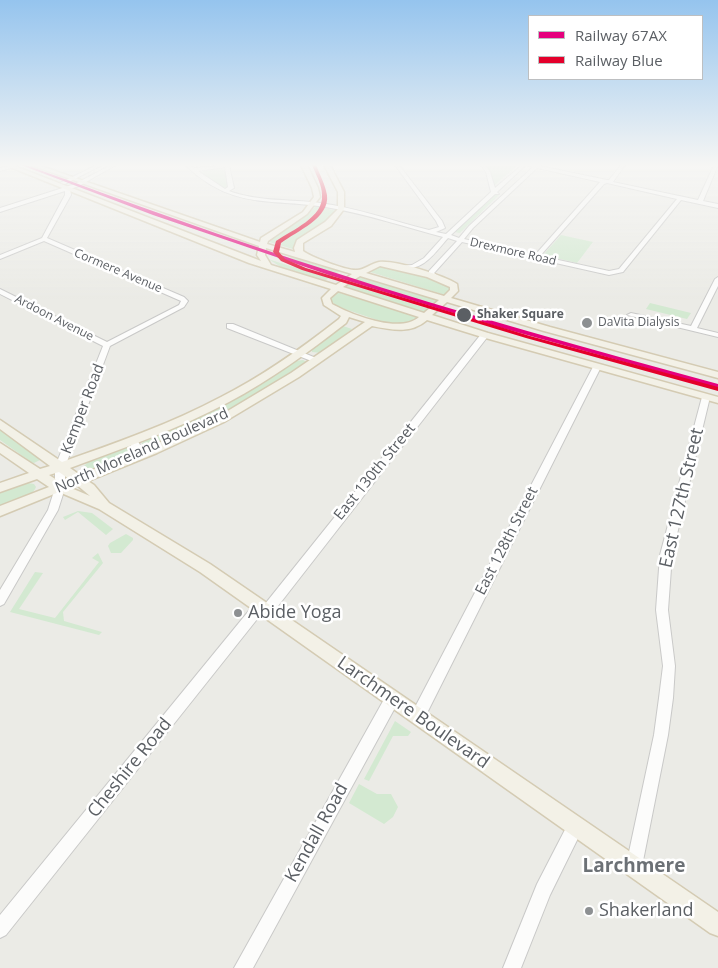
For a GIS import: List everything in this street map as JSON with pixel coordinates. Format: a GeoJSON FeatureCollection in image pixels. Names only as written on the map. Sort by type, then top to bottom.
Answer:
{"type":"FeatureCollection","features":[{"type":"Feature","properties":{"kind":"main road"},"geometry":{"type":"LineString","coordinates":[[124,210],[269,267],[485,335],[712,398]]}},
{"type":"Feature","properties":{"kind":"main road"},"geometry":{"type":"LineString","coordinates":[[165,210],[262,244],[359,274],[546,329],[718,375]]}},
{"type":"Feature","properties":{"kind":"main road"},"geometry":{"type":"LineString","coordinates":[[269,267],[261,255],[262,244],[267,237],[296,220],[306,210]]}},
{"type":"Feature","properties":{"kind":"main road"},"geometry":{"type":"LineString","coordinates":[[308,258],[299,252],[300,242],[328,224],[340,210]]}},
{"type":"Feature","properties":{"kind":"main road"},"geometry":{"type":"LineString","coordinates":[[380,264],[402,267],[437,278],[454,286],[454,291],[426,316],[410,327],[397,328],[382,325],[337,310],[328,304],[326,299],[338,288],[370,267],[380,264]]}},
{"type":"Feature","properties":{"kind":"main road","name":"North Moreland Boulevard"},"geometry":{"type":"LineString","coordinates":[[0,488],[133,440],[225,399],[301,353],[345,319],[346,315],[337,310]]}},
{"type":"Feature","properties":{"kind":"main road","name":"North Moreland Boulevard"},"geometry":{"type":"LineString","coordinates":[[0,511],[141,455],[220,420],[262,396],[317,360],[363,326],[371,323],[382,325]]}},
{"type":"Feature","properties":{"kind":"main road","name":"Larchmere Boulevard"},"geometry":{"type":"LineString","coordinates":[[0,424],[94,491],[104,506]]}},
{"type":"Feature","properties":{"kind":"main road","name":"Larchmere Boulevard"},"geometry":{"type":"LineString","coordinates":[[0,447],[60,488],[85,501],[104,506],[205,568],[718,925]]}},
{"type":"Feature","properties":{"kind":"street"},"geometry":{"type":"LineString","coordinates":[[0,257],[44,239],[60,210]]}},
{"type":"Feature","properties":{"kind":"street","name":"Drexmore Road"},"geometry":{"type":"LineString","coordinates":[[346,210],[536,258],[613,273],[621,272],[670,210]]}},
{"type":"Feature","properties":{"kind":"street"},"geometry":{"type":"LineString","coordinates":[[430,231],[442,228],[440,221],[432,210]]}},
{"type":"Feature","properties":{"kind":"street"},"geometry":{"type":"LineString","coordinates":[[402,267],[413,267],[420,264],[472,210]]}},
{"type":"Feature","properties":{"kind":"street"},"geometry":{"type":"LineString","coordinates":[[437,278],[431,274],[432,271],[461,240],[471,226],[488,210]]}},
{"type":"Feature","properties":{"kind":"street"},"geometry":{"type":"LineString","coordinates":[[536,258],[578,210]]}},
{"type":"Feature","properties":{"kind":"street"},"geometry":{"type":"LineString","coordinates":[[440,221],[448,223],[459,222]]}},
{"type":"Feature","properties":{"kind":"street","name":"Cormere Avenue"},"geometry":{"type":"LineString","coordinates":[[44,239],[182,298],[185,301],[182,306]]}},
{"type":"Feature","properties":{"kind":"street"},"geometry":{"type":"LineString","coordinates":[[692,329],[718,279]]}},
{"type":"Feature","properties":{"kind":"street","name":"Ardoon Avenue"},"geometry":{"type":"LineString","coordinates":[[0,291],[108,345]]}},
{"type":"Feature","properties":{"kind":"street","name":"Kemper Road"},"geometry":{"type":"LineString","coordinates":[[0,601],[45,525],[56,502],[60,488],[60,466],[108,345],[182,306]]}},
{"type":"Feature","properties":{"kind":"street"},"geometry":{"type":"LineString","coordinates":[[632,315],[718,335]]}},
{"type":"Feature","properties":{"kind":"street"},"geometry":{"type":"LineString","coordinates":[[230,326],[317,360]]}},
{"type":"Feature","properties":{"kind":"street","name":"East 130th Street"},"geometry":{"type":"LineString","coordinates":[[263,609],[485,335]]}},
{"type":"Feature","properties":{"kind":"street","name":"East 128th Street"},"geometry":{"type":"LineString","coordinates":[[418,716],[597,367]]}},
{"type":"Feature","properties":{"kind":"street","name":"East 127th Street"},"geometry":{"type":"LineString","coordinates":[[634,866],[662,735],[666,698],[669,666],[662,610],[662,584],[666,554],[712,398]]}},
{"type":"Feature","properties":{"kind":"street"},"geometry":{"type":"LineString","coordinates":[[133,440],[141,455]]}},
{"type":"Feature","properties":{"kind":"street","name":"Cheshire Road"},"geometry":{"type":"LineString","coordinates":[[0,929],[263,609]]}},
{"type":"Feature","properties":{"kind":"street","name":"Kendall Road"},"geometry":{"type":"LineString","coordinates":[[243,968],[392,698]]}},
{"type":"Feature","properties":{"kind":"street"},"geometry":{"type":"LineString","coordinates":[[512,968],[525,930],[543,890],[576,826]]}},
{"type":"Feature","properties":{"kind":"green space"},"geometry":{"type":"Polygon","coordinates":[[[312,210],[337,211],[301,239],[293,249],[269,242],[275,234],[302,219],[312,210]]]}},
{"type":"Feature","properties":{"kind":"green space"},"geometry":{"type":"Polygon","coordinates":[[[477,210],[483,210],[460,233],[454,232],[477,210]]]}},
{"type":"Feature","properties":{"kind":"green space"},"geometry":{"type":"Polygon","coordinates":[[[561,235],[593,242],[577,263],[543,255],[561,235]]]}},
{"type":"Feature","properties":{"kind":"green space"},"geometry":{"type":"Polygon","coordinates":[[[285,253],[341,270],[335,274],[292,259],[285,253]]]}},
{"type":"Feature","properties":{"kind":"green space"},"geometry":{"type":"Polygon","coordinates":[[[268,259],[329,278],[323,282],[286,270],[268,259]]]}},
{"type":"Feature","properties":{"kind":"green space","name":"Shaker Square"},"geometry":{"type":"Polygon","coordinates":[[[386,266],[438,280],[449,286],[450,291],[445,295],[367,271],[376,267],[386,266]]]}},
{"type":"Feature","properties":{"kind":"green space"},"geometry":{"type":"Polygon","coordinates":[[[360,277],[439,301],[435,304],[354,279],[360,277]]]}},
{"type":"Feature","properties":{"kind":"green space"},"geometry":{"type":"Polygon","coordinates":[[[348,284],[429,309],[426,312],[421,312],[346,289],[345,287],[348,284]]]}},
{"type":"Feature","properties":{"kind":"green space"},"geometry":{"type":"Polygon","coordinates":[[[337,292],[417,318],[413,322],[398,325],[386,323],[336,306],[330,299],[337,292]]]}},
{"type":"Feature","properties":{"kind":"green space"},"geometry":{"type":"Polygon","coordinates":[[[650,303],[691,313],[687,319],[646,309],[650,303]]]}},
{"type":"Feature","properties":{"kind":"green space"},"geometry":{"type":"Polygon","coordinates":[[[343,326],[352,329],[321,353],[312,352],[312,349],[343,326]]]}},
{"type":"Feature","properties":{"kind":"green space"},"geometry":{"type":"Polygon","coordinates":[[[303,360],[307,362],[306,364],[229,411],[148,447],[141,445],[144,440],[247,391],[296,361],[303,360]]]}},
{"type":"Feature","properties":{"kind":"green space"},"geometry":{"type":"Polygon","coordinates":[[[0,428],[42,459],[34,463],[31,462],[0,440],[0,428]]]}},
{"type":"Feature","properties":{"kind":"green space"},"geometry":{"type":"Polygon","coordinates":[[[126,447],[133,449],[133,452],[95,469],[90,470],[83,467],[88,462],[126,447]]]}},
{"type":"Feature","properties":{"kind":"green space"},"geometry":{"type":"Polygon","coordinates":[[[23,482],[34,484],[36,487],[25,498],[0,508],[0,491],[23,482]]]}},
{"type":"Feature","properties":{"kind":"green space"},"geometry":{"type":"Polygon","coordinates":[[[78,511],[92,513],[113,529],[106,535],[78,512],[65,520],[63,517],[78,511]]]}},
{"type":"Feature","properties":{"kind":"green space"},"geometry":{"type":"Polygon","coordinates":[[[126,534],[133,538],[133,540],[121,553],[111,553],[108,546],[110,543],[126,534]]]}},
{"type":"Feature","properties":{"kind":"green space"},"geometry":{"type":"Polygon","coordinates":[[[98,553],[103,563],[63,612],[64,621],[102,632],[99,635],[10,612],[35,572],[43,573],[19,609],[55,618],[99,562],[92,558],[98,553]]]}},
{"type":"Feature","properties":{"kind":"green space"},"geometry":{"type":"Polygon","coordinates":[[[395,721],[411,732],[408,736],[393,736],[369,781],[364,779],[395,721]]]}},
{"type":"Feature","properties":{"kind":"green space"},"geometry":{"type":"Polygon","coordinates":[[[359,784],[377,794],[391,794],[398,807],[393,817],[384,824],[349,803],[359,784]]]}},
{"type":"Feature","properties":{"kind":"rail line","name":"67AX"},"geometry":{"type":"LineString","coordinates":[[146,210],[331,274],[418,301],[504,327],[718,386]]}},
{"type":"Feature","properties":{"kind":"rail line","name":"Blue"},"geometry":{"type":"LineString","coordinates":[[322,210],[312,220],[278,242],[276,252],[283,260],[304,269],[528,337],[718,389]]}},
{"type":"Feature","properties":{"kind":"place","name":"Shaker Square"},"geometry":{"type":"Point","coordinates":[464,315]}},
{"type":"Feature","properties":{"kind":"place","name":"DaVita Dialysis"},"geometry":{"type":"Point","coordinates":[587,323]}},
{"type":"Feature","properties":{"kind":"place","name":"Abide Yoga"},"geometry":{"type":"Point","coordinates":[238,613]}},
{"type":"Feature","properties":{"kind":"place","name":"Shakerland"},"geometry":{"type":"Point","coordinates":[589,911]}},
{"type":"Feature","properties":{"kind":"district","name":"Larchmere"},"geometry":{"type":"Point","coordinates":[634,867]}}]}
